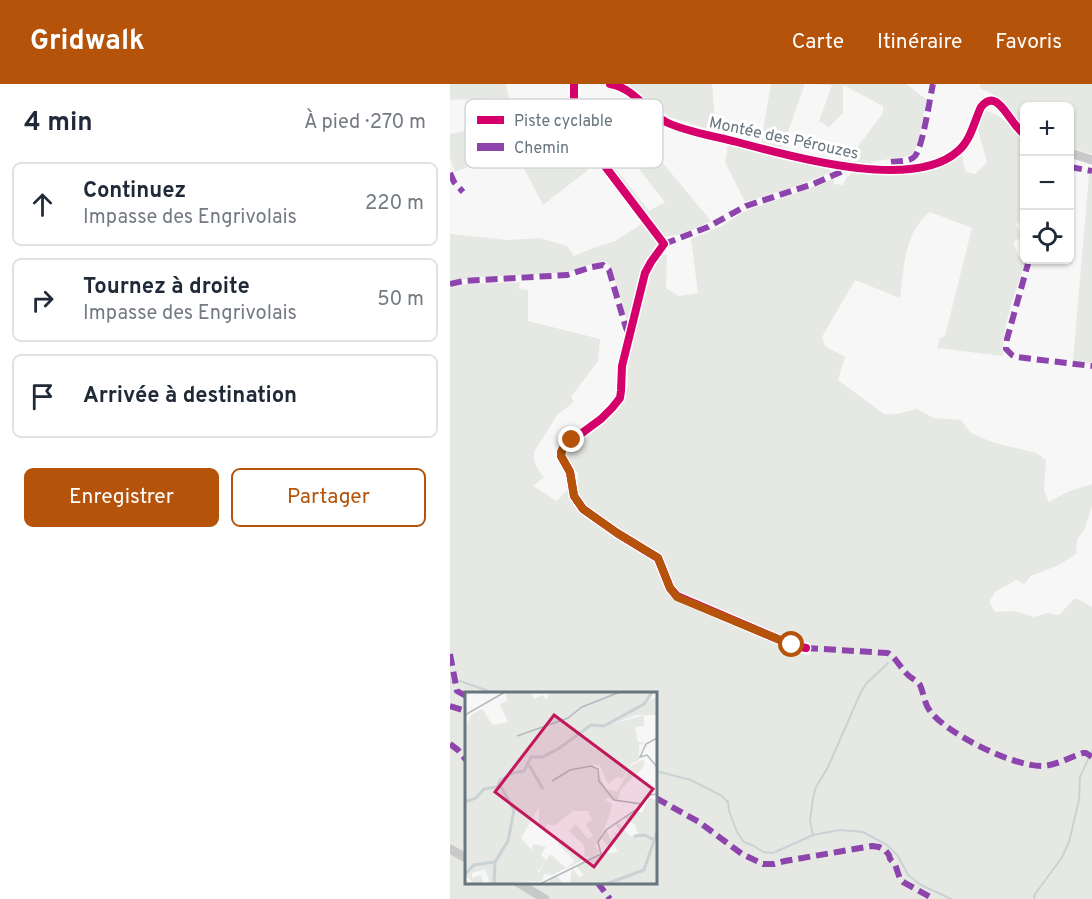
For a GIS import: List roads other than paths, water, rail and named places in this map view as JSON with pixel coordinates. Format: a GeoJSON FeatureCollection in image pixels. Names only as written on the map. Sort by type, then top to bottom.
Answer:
{"type":"FeatureCollection","features":[{"type":"Feature","properties":{"kind":"street","name":"Montée des Pérouzes"},"geometry":{"type":"LineString","coordinates":[[610,84],[619,86],[638,99]]}},
{"type":"Feature","properties":{"kind":"street","name":"Montée des Pérouzes"},"geometry":{"type":"LineString","coordinates":[[663,120],[676,126],[766,150],[851,168],[901,170],[926,167],[958,151],[969,137],[981,107],[991,100],[1003,107],[1020,130]]}},
{"type":"Feature","properties":{"kind":"street"},"geometry":{"type":"LineString","coordinates":[[1074,154],[1092,160]]}},
{"type":"Feature","properties":{"kind":"street"},"geometry":{"type":"LineString","coordinates":[[607,168],[664,244],[645,273],[622,366],[620,398],[601,419],[567,444],[561,452],[570,472],[574,496],[583,509],[658,558],[670,588],[677,597],[773,638],[806,648]]}},
{"type":"Feature","properties":{"kind":"street"},"geometry":{"type":"LineString","coordinates":[[450,849],[465,857]]}},
{"type":"Feature","properties":{"kind":"street"},"geometry":{"type":"LineString","coordinates":[[520,884],[545,899]]}},
{"type":"Feature","properties":{"kind":"waterway"},"geometry":{"type":"LineString","coordinates":[[813,835],[810,821],[816,787],[828,767],[861,692],[888,663]]}},
{"type":"Feature","properties":{"kind":"waterway"},"geometry":{"type":"LineString","coordinates":[[450,682],[460,681],[491,692]]}},
{"type":"Feature","properties":{"kind":"waterway"},"geometry":{"type":"LineString","coordinates":[[1034,899],[1035,894],[1061,859],[1069,842],[1079,800],[1080,777],[1092,751]]}},
{"type":"Feature","properties":{"kind":"waterway"},"geometry":{"type":"LineString","coordinates":[[657,771],[691,780],[722,796],[728,802],[737,832],[744,842],[763,852],[773,853],[813,835],[840,830],[863,832],[887,845],[898,856],[908,875],[921,885],[951,899]]}}]}
